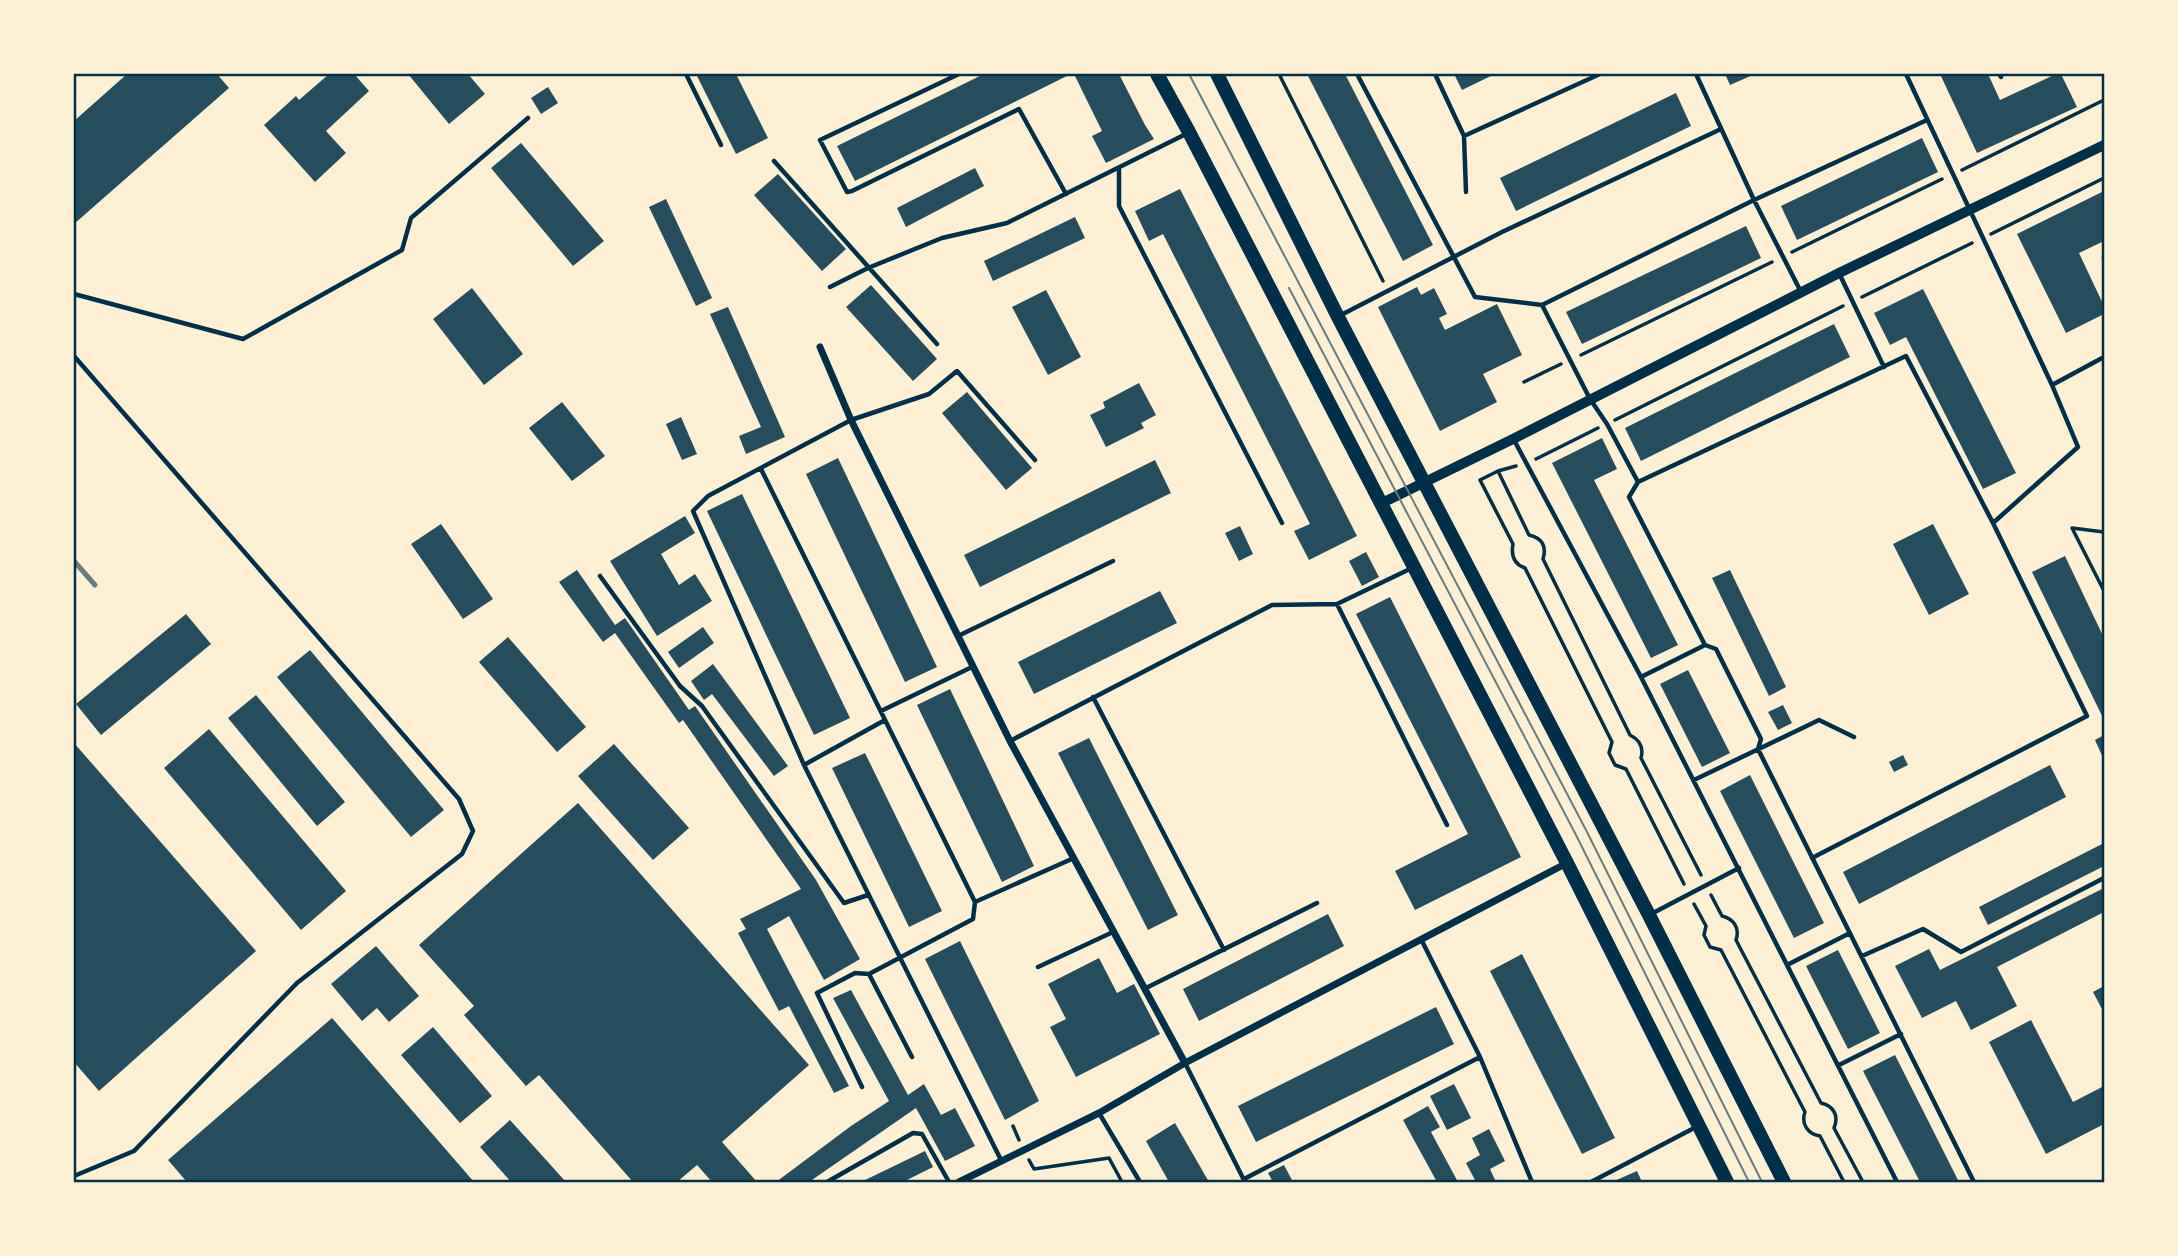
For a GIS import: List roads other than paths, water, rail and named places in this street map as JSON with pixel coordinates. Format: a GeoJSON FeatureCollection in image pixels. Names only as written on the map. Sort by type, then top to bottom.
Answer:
{"type":"FeatureCollection","features":[{"type":"Feature","properties":{"kind":"highway"},"geometry":{"type":"LineString","coordinates":[[1157,74],[1567,863],[1727,1182]]}},
{"type":"Feature","properties":{"kind":"highway"},"geometry":{"type":"LineString","coordinates":[[1217,74],[1422,482],[1649,915],[1784,1182]]}},
{"type":"Feature","properties":{"kind":"street"},"geometry":{"type":"LineString","coordinates":[[1380,504],[1839,273],[2105,145]]}},
{"type":"Feature","properties":{"kind":"street"},"geometry":{"type":"LineString","coordinates":[[820,347],[851,420],[972,667],[1185,1063]]}},
{"type":"Feature","properties":{"kind":"street"},"geometry":{"type":"LineString","coordinates":[[959,1182],[1099,1113],[1185,1063],[1567,863]]}},
{"type":"Feature","properties":{"kind":"lane"},"geometry":{"type":"LineString","coordinates":[[686,74],[721,145]]}},
{"type":"Feature","properties":{"kind":"lane"},"geometry":{"type":"LineString","coordinates":[[959,74],[820,140],[847,192],[1019,109],[1066,194]]}},
{"type":"Feature","properties":{"kind":"lane"},"geometry":{"type":"LineString","coordinates":[[1357,74],[1475,297],[1542,305],[1754,200],[1927,120]]}},
{"type":"Feature","properties":{"kind":"lane"},"geometry":{"type":"LineString","coordinates":[[1435,74],[1464,136],[1466,192]]}},
{"type":"Feature","properties":{"kind":"lane"},"geometry":{"type":"LineString","coordinates":[[1464,136],[1600,74]]}},
{"type":"Feature","properties":{"kind":"lane"},"geometry":{"type":"LineString","coordinates":[[1696,74],[1754,200],[1801,292]]}},
{"type":"Feature","properties":{"kind":"lane"},"geometry":{"type":"LineString","coordinates":[[1906,74],[2052,385],[2078,447],[1993,523]]}},
{"type":"Feature","properties":{"kind":"lane"},"geometry":{"type":"LineString","coordinates":[[74,294],[243,339],[402,250],[411,218],[527,118]]}},
{"type":"Feature","properties":{"kind":"lane"},"geometry":{"type":"LineString","coordinates":[[1338,317],[1502,232],[1721,129]]}},
{"type":"Feature","properties":{"kind":"lane"},"geometry":{"type":"LineString","coordinates":[[830,287],[868,268],[942,239],[1007,223],[1189,132]]}},
{"type":"Feature","properties":{"kind":"lane"},"geometry":{"type":"LineString","coordinates":[[774,161],[937,344]]}},
{"type":"Feature","properties":{"kind":"lane"},"geometry":{"type":"LineString","coordinates":[[1119,168],[1119,206],[1282,523]]}},
{"type":"Feature","properties":{"kind":"lane"},"geometry":{"type":"LineString","coordinates":[[1839,273],[1884,367]]}},
{"type":"Feature","properties":{"kind":"lane"},"geometry":{"type":"LineString","coordinates":[[1542,305],[1590,399],[1607,424],[1638,482]]}},
{"type":"Feature","properties":{"kind":"lane"},"geometry":{"type":"LineString","coordinates":[[74,356],[459,799],[473,831],[462,854],[297,983],[134,1151],[74,1176]]}},
{"type":"Feature","properties":{"kind":"lane"},"geometry":{"type":"LineString","coordinates":[[1812,858],[2087,716],[1993,523],[1906,356],[1638,482],[1629,497],[1705,645],[1716,649],[1761,739],[1758,750],[1812,858],[1862,956],[1974,1182]]}},
{"type":"Feature","properties":{"kind":"lane"},"geometry":{"type":"LineString","coordinates":[[2052,385],[2105,357]]}},
{"type":"Feature","properties":{"kind":"lane"},"geometry":{"type":"LineString","coordinates":[[1001,1160],[804,765],[693,511],[708,496],[851,420],[929,394],[957,371],[1035,460]]}},
{"type":"Feature","properties":{"kind":"lane"},"geometry":{"type":"LineString","coordinates":[[1513,439],[1641,677],[1897,1182]]}},
{"type":"Feature","properties":{"kind":"lane"},"geometry":{"type":"LineString","coordinates":[[761,469],[975,902],[973,919],[901,959],[869,974],[855,973],[817,993],[862,1087]]}},
{"type":"Feature","properties":{"kind":"lane"},"geometry":{"type":"LineString","coordinates":[[958,636],[1113,561]]}},
{"type":"Feature","properties":{"kind":"lane"},"geometry":{"type":"LineString","coordinates":[[1010,741],[1272,605],[1337,604],[1413,568]]}},
{"type":"Feature","properties":{"kind":"lane"},"geometry":{"type":"LineString","coordinates":[[600,576],[680,686],[702,706],[844,903],[868,895]]}},
{"type":"Feature","properties":{"kind":"lane"},"geometry":{"type":"LineString","coordinates":[[1337,604],[1447,825]]}},
{"type":"Feature","properties":{"kind":"lane"},"geometry":{"type":"LineString","coordinates":[[1641,677],[1705,645]]}},
{"type":"Feature","properties":{"kind":"lane"},"geometry":{"type":"LineString","coordinates":[[881,711],[972,667]]}},
{"type":"Feature","properties":{"kind":"lane"},"geometry":{"type":"LineString","coordinates":[[1093,697],[1224,950]]}},
{"type":"Feature","properties":{"kind":"lane"},"geometry":{"type":"LineString","coordinates":[[804,765],[885,720]]}},
{"type":"Feature","properties":{"kind":"lane"},"geometry":{"type":"LineString","coordinates":[[1694,780],[1819,720],[1854,737]]}},
{"type":"Feature","properties":{"kind":"lane"},"geometry":{"type":"LineString","coordinates":[[975,902],[1074,858]]}},
{"type":"Feature","properties":{"kind":"lane"},"geometry":{"type":"LineString","coordinates":[[1649,915],[1739,868]]}},
{"type":"Feature","properties":{"kind":"lane"},"geometry":{"type":"LineString","coordinates":[[1862,956],[1923,929],[1961,952],[2105,878]]}},
{"type":"Feature","properties":{"kind":"lane"},"geometry":{"type":"LineString","coordinates":[[1146,988],[1317,903]]}},
{"type":"Feature","properties":{"kind":"lane"},"geometry":{"type":"LineString","coordinates":[[1038,967],[1115,931]]}},
{"type":"Feature","properties":{"kind":"lane"},"geometry":{"type":"LineString","coordinates":[[1787,965],[1850,933]]}},
{"type":"Feature","properties":{"kind":"lane"},"geometry":{"type":"LineString","coordinates":[[1420,938],[1480,1057],[1532,1182]]}},
{"type":"Feature","properties":{"kind":"lane"},"geometry":{"type":"LineString","coordinates":[[869,974],[912,1057]]}},
{"type":"Feature","properties":{"kind":"lane"},"geometry":{"type":"LineString","coordinates":[[1839,1066],[1901,1034]]}},
{"type":"Feature","properties":{"kind":"lane"},"geometry":{"type":"LineString","coordinates":[[1185,1063],[1244,1181],[1480,1057]]}},
{"type":"Feature","properties":{"kind":"lane"},"geometry":{"type":"LineString","coordinates":[[1099,1113],[1140,1182]]}},
{"type":"Feature","properties":{"kind":"lane"},"geometry":{"type":"LineString","coordinates":[[1591,1182],[1698,1126]]}},
{"type":"Feature","properties":{"kind":"lane"},"geometry":{"type":"LineString","coordinates":[[827,1182],[913,1133],[922,1134],[949,1182]]}},
{"type":"Feature","properties":{"kind":"tram line"},"geometry":{"type":"LineString","coordinates":[[1189,74],[1586,830],[1762,1182]]}},
{"type":"Feature","properties":{"kind":"tram line"},"geometry":{"type":"LineString","coordinates":[[1289,288],[1576,835],[1749,1182]]}},
{"type":"Feature","properties":{"kind":"railway"},"geometry":{"type":"LineString","coordinates":[[74,561],[95,585]]}}]}
